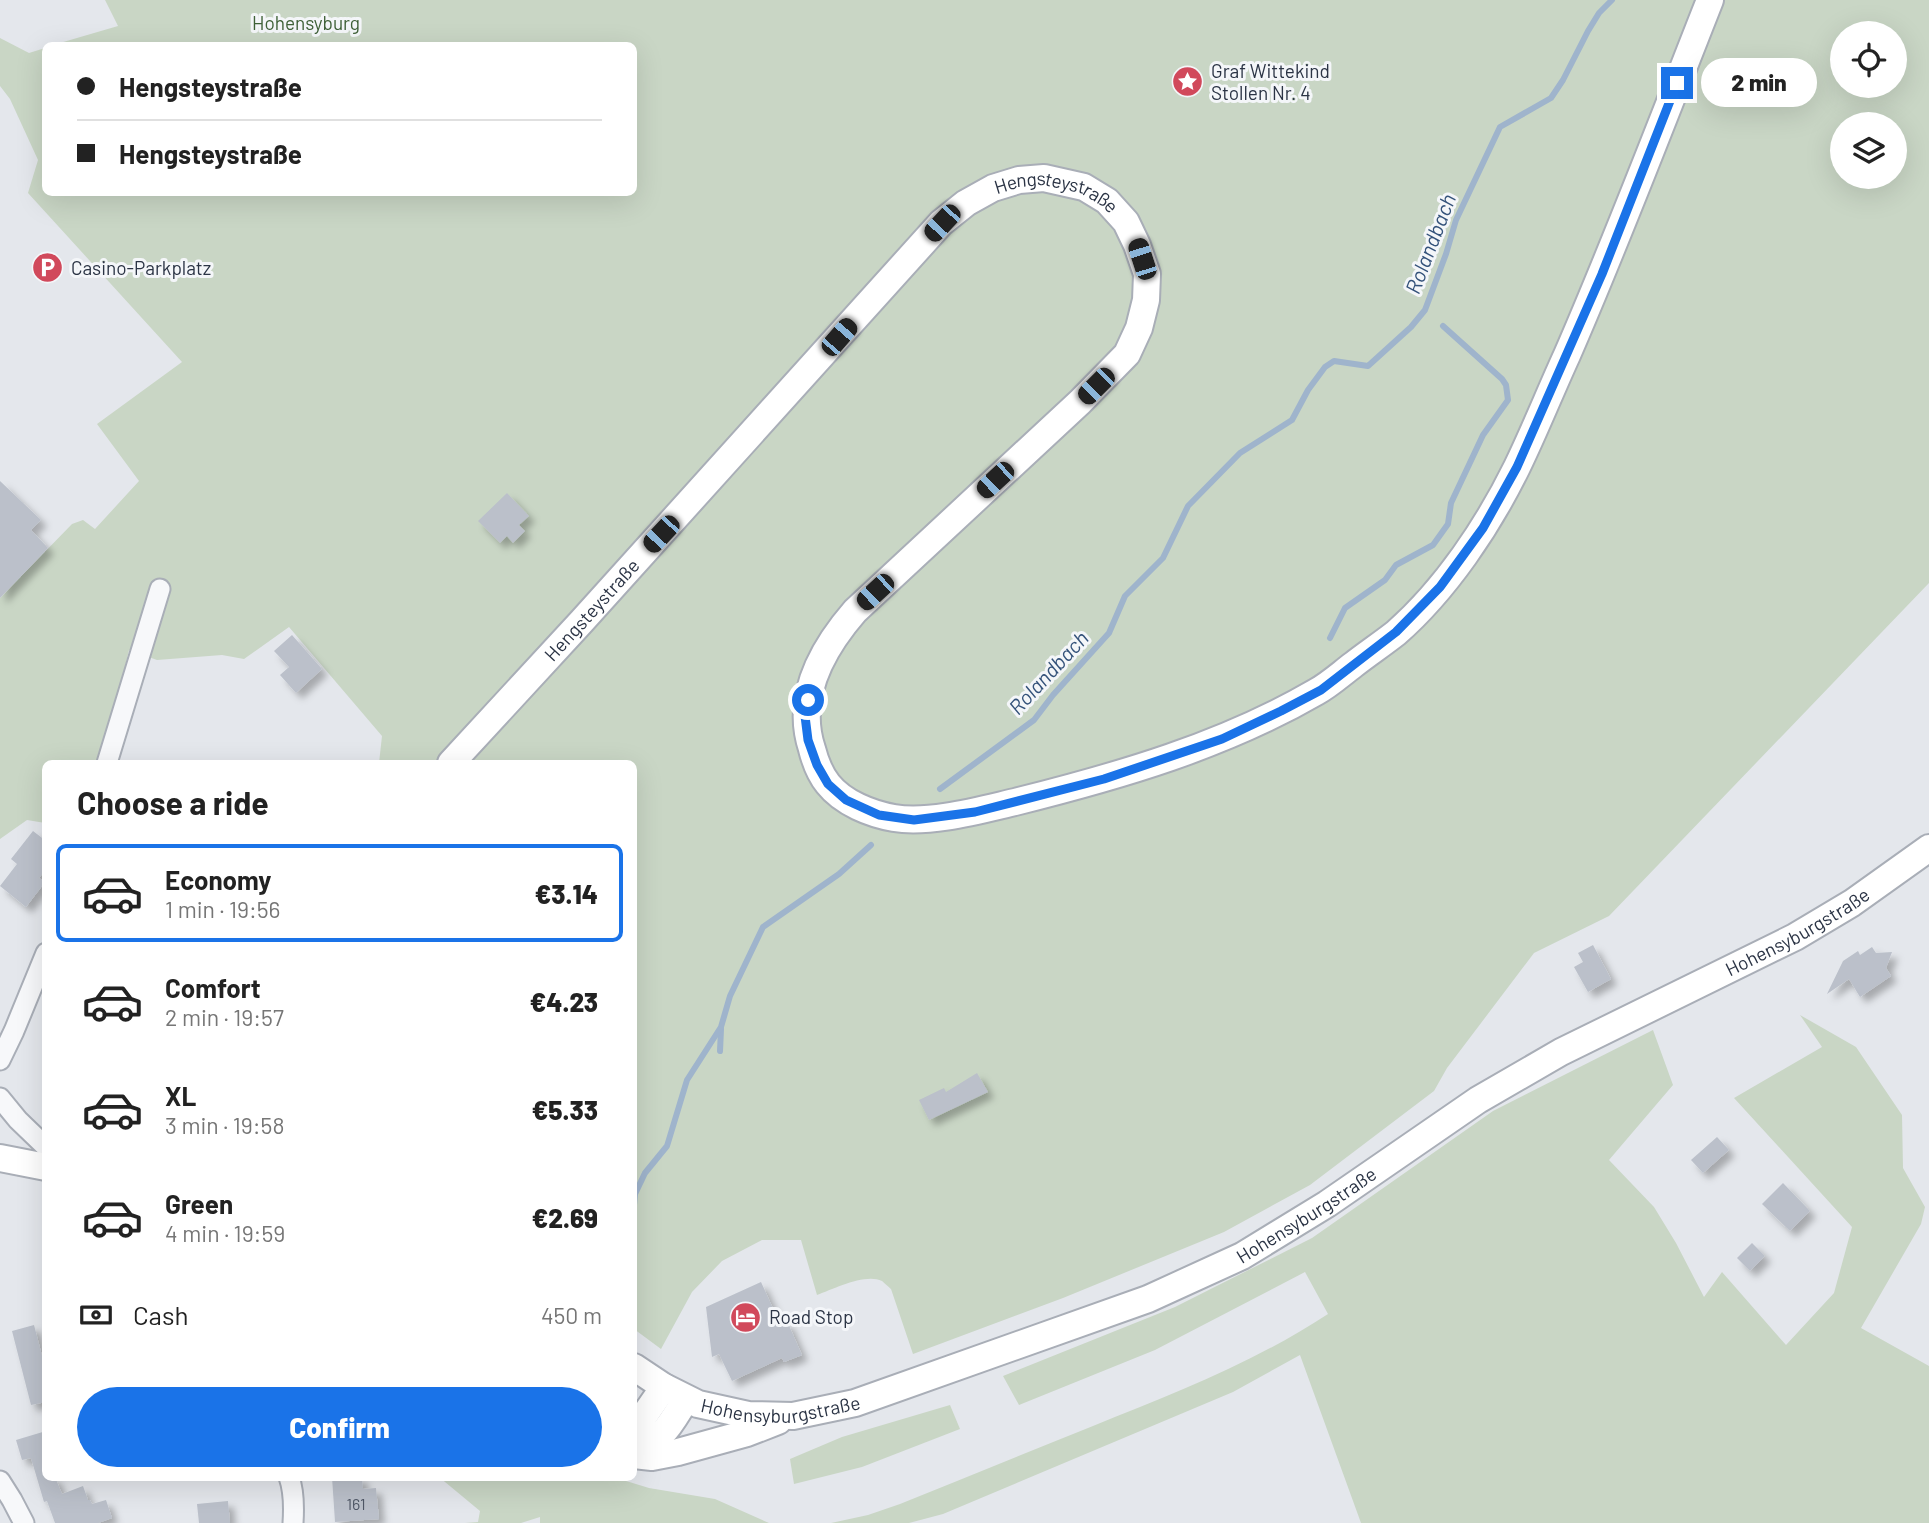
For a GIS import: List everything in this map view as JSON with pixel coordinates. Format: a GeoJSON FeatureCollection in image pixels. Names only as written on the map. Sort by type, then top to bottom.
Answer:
{"type":"FeatureCollection","features":[{"type":"Feature","properties":{"kind":"main road","name":"Hengsteystraße"},"geometry":{"type":"LineString","coordinates":[[454,760],[942,223],[966,203],[993,188],[1018,180],[1044,178],[1084,187],[1107,201],[1126,222],[1147,274],[1146,300],[1139,328],[1127,354],[1080,402],[865,601],[837,631],[811,684],[805,716],[808,740],[817,765],[828,784],[846,800],[879,815],[896,819],[914,820],[975,812],[1104,779],[1222,739],[1321,690],[1396,632],[1440,587],[1483,528],[1517,467],[1602,274],[1710,0]]}},
{"type":"Feature","properties":{"kind":"main road","name":"Hohensyburgstraße"},"geometry":{"type":"LineString","coordinates":[[637,1369],[675,1393],[714,1409],[748,1415],[793,1416],[856,1403],[1148,1299],[1242,1256],[1327,1204],[1478,1100],[1561,1052],[1795,937],[1852,903],[1929,848]]}},
{"type":"Feature","properties":{"kind":"main road"},"geometry":{"type":"LineString","coordinates":[[0,1158],[42,1166]]}},
{"type":"Feature","properties":{"kind":"main road"},"geometry":{"type":"LineString","coordinates":[[637,1425],[675,1393]]}},
{"type":"Feature","properties":{"kind":"main road"},"geometry":{"type":"LineString","coordinates":[[637,1450],[667,1430],[675,1393]]}},
{"type":"Feature","properties":{"kind":"main road"},"geometry":{"type":"LineString","coordinates":[[637,1453],[652,1457],[678,1452],[747,1433],[793,1416]]}},
{"type":"Feature","properties":{"kind":"street"},"geometry":{"type":"LineString","coordinates":[[108,760],[160,589]]}},
{"type":"Feature","properties":{"kind":"street"},"geometry":{"type":"LineString","coordinates":[[0,1060],[42,966]]}},
{"type":"Feature","properties":{"kind":"street"},"geometry":{"type":"LineString","coordinates":[[0,1098],[42,1143]]}},
{"type":"Feature","properties":{"kind":"street"},"geometry":{"type":"LineString","coordinates":[[0,1481],[23,1523]]}},
{"type":"Feature","properties":{"kind":"street"},"geometry":{"type":"LineString","coordinates":[[290,1481],[293,1523]]}},
{"type":"Feature","properties":{"kind":"green space","name":"Hohensyburg"},"geometry":{"type":"Polygon","coordinates":[[[105,0],[1929,0],[1929,583],[1609,916],[1534,953],[1447,1068],[1434,1091],[1310,1185],[1224,1232],[1063,1298],[913,1354],[891,1289],[882,1281],[858,1280],[817,1295],[801,1240],[762,1240],[722,1261],[692,1292],[661,1349],[637,1331],[637,760],[379,760],[382,736],[289,627],[244,659],[222,655],[157,660],[129,650],[103,760],[42,760],[42,822],[27,820],[0,839],[0,598],[72,524],[83,520],[95,529],[139,481],[97,424],[182,362],[28,193],[38,160],[10,99],[0,86],[0,38],[29,53],[42,49],[42,196],[637,196],[637,42],[63,42],[118,26],[105,0]]]}},
{"type":"Feature","properties":{"kind":"green space"},"geometry":{"type":"Polygon","coordinates":[[[1800,1015],[1856,1047],[1902,1115],[1903,1168],[1925,1207],[1921,1224],[1861,1328],[1929,1366],[1929,1523],[1361,1523],[1300,1355],[1233,1392],[943,1514],[909,1523],[831,1523],[868,1515],[900,1504],[1153,1402],[1243,1362],[1300,1331],[1328,1314],[1305,1272],[1155,1350],[1019,1405],[1003,1376],[1175,1307],[1312,1238],[1493,1111],[1653,1030],[1673,1085],[1609,1160],[1654,1207],[1704,1297],[1722,1272],[1786,1345],[1834,1293],[1852,1227],[1734,1098],[1822,1047],[1800,1015]]]}},
{"type":"Feature","properties":{"kind":"green space"},"geometry":{"type":"Polygon","coordinates":[[[950,1405],[960,1429],[862,1467],[794,1484],[790,1459],[842,1437],[950,1405]]]}},
{"type":"Feature","properties":{"kind":"green space"},"geometry":{"type":"Polygon","coordinates":[[[444,1481],[626,1481],[649,1488],[715,1499],[769,1523],[540,1523],[540,1517],[521,1523],[465,1523],[478,1522],[480,1511],[444,1481]]]}},
{"type":"Feature","properties":{"kind":"building"},"geometry":{"type":"Polygon","coordinates":[[[0,481],[41,520],[31,530],[48,548],[0,598],[0,481]]]}},
{"type":"Feature","properties":{"kind":"building"},"geometry":{"type":"Polygon","coordinates":[[[507,493],[529,516],[519,525],[525,531],[513,543],[507,536],[500,543],[478,521],[507,493]]]}},
{"type":"Feature","properties":{"kind":"building"},"geometry":{"type":"Polygon","coordinates":[[[292,635],[322,669],[296,693],[280,675],[289,667],[274,651],[292,635]]]}},
{"type":"Feature","properties":{"kind":"building"},"geometry":{"type":"Polygon","coordinates":[[[33,831],[42,838],[42,874],[39,878],[42,880],[42,886],[26,907],[0,886],[17,864],[11,859],[33,831]]]}},
{"type":"Feature","properties":{"kind":"building"},"geometry":{"type":"Polygon","coordinates":[[[1593,945],[1611,979],[1588,992],[1574,967],[1583,962],[1578,953],[1593,945]]]}},
{"type":"Feature","properties":{"kind":"building"},"geometry":{"type":"Polygon","coordinates":[[[1872,947],[1876,953],[1892,952],[1886,968],[1891,976],[1860,997],[1849,979],[1827,994],[1843,961],[1858,951],[1860,955],[1872,947]]]}},
{"type":"Feature","properties":{"kind":"building"},"geometry":{"type":"Polygon","coordinates":[[[977,1073],[988,1092],[929,1120],[919,1100],[944,1088],[946,1092],[977,1073]]]}},
{"type":"Feature","properties":{"kind":"building"},"geometry":{"type":"Polygon","coordinates":[[[1717,1137],[1729,1150],[1703,1173],[1691,1160],[1717,1137]]]}},
{"type":"Feature","properties":{"kind":"building"},"geometry":{"type":"Polygon","coordinates":[[[1783,1183],[1810,1211],[1790,1231],[1762,1204],[1783,1183]]]}},
{"type":"Feature","properties":{"kind":"building"},"geometry":{"type":"Polygon","coordinates":[[[1752,1243],[1765,1256],[1750,1271],[1737,1258],[1752,1243]]]}},
{"type":"Feature","properties":{"kind":"building"},"geometry":{"type":"Polygon","coordinates":[[[761,1282],[780,1324],[787,1321],[802,1355],[784,1362],[782,1358],[732,1381],[719,1354],[712,1357],[706,1307],[761,1282]]]}},
{"type":"Feature","properties":{"kind":"building"},"geometry":{"type":"Polygon","coordinates":[[[34,1325],[42,1356],[42,1403],[31,1405],[12,1331],[34,1325]]]}},
{"type":"Feature","properties":{"kind":"building"},"geometry":{"type":"Polygon","coordinates":[[[42,1432],[42,1481],[57,1481],[62,1494],[83,1486],[92,1504],[106,1500],[112,1518],[98,1523],[55,1523],[47,1501],[44,1502],[31,1458],[22,1460],[16,1440],[42,1432]]]}},
{"type":"Feature","properties":{"kind":"building"},"geometry":{"type":"Polygon","coordinates":[[[332,1481],[362,1481],[363,1489],[376,1488],[379,1519],[335,1522],[332,1481]]]}},
{"type":"Feature","properties":{"kind":"building"},"geometry":{"type":"Polygon","coordinates":[[[228,1501],[230,1523],[199,1523],[197,1504],[228,1501]]]}},
{"type":"Feature","properties":{"kind":"waterway","name":"Rolandbach"},"geometry":{"type":"LineString","coordinates":[[940,789],[1034,720],[1109,633],[1125,596],[1163,558],[1188,506],[1240,453],[1292,420],[1308,390],[1325,367],[1334,361],[1368,366],[1411,327],[1425,310],[1456,220],[1500,127],[1551,98],[1599,13],[1612,0]]}},
{"type":"Feature","properties":{"kind":"waterway"},"geometry":{"type":"LineString","coordinates":[[1330,638],[1345,608],[1385,580],[1396,565],[1433,545],[1448,524],[1451,503],[1483,435],[1508,400],[1506,385],[1502,379],[1443,326]]}},
{"type":"Feature","properties":{"kind":"waterway","name":"Rolandbach"},"geometry":{"type":"LineString","coordinates":[[637,1190],[645,1173],[667,1146],[687,1080],[721,1027],[730,996],[763,927],[839,874],[871,845]]}},
{"type":"Feature","properties":{"kind":"waterway"},"geometry":{"type":"LineString","coordinates":[[720,1051],[721,1029]]}},
{"type":"Feature","properties":{"kind":"place","name":"Graf Wittekind Stollen Nr. 4"},"geometry":{"type":"Point","coordinates":[1188,82]}},
{"type":"Feature","properties":{"kind":"place","name":"Casino-Parkplatz"},"geometry":{"type":"Point","coordinates":[48,268]}},
{"type":"Feature","properties":{"kind":"place","name":"Road Stop"},"geometry":{"type":"Point","coordinates":[746,1317]}},
{"type":"Feature","properties":{"kind":"route"},"geometry":{"type":"LineString","coordinates":[[808,700],[805,716],[808,740],[817,765],[828,784],[846,800],[879,815],[914,820],[975,812],[1104,779],[1222,739],[1321,690],[1396,632],[1440,587],[1483,528],[1517,467],[1602,274],[1677,83]]}}]}
